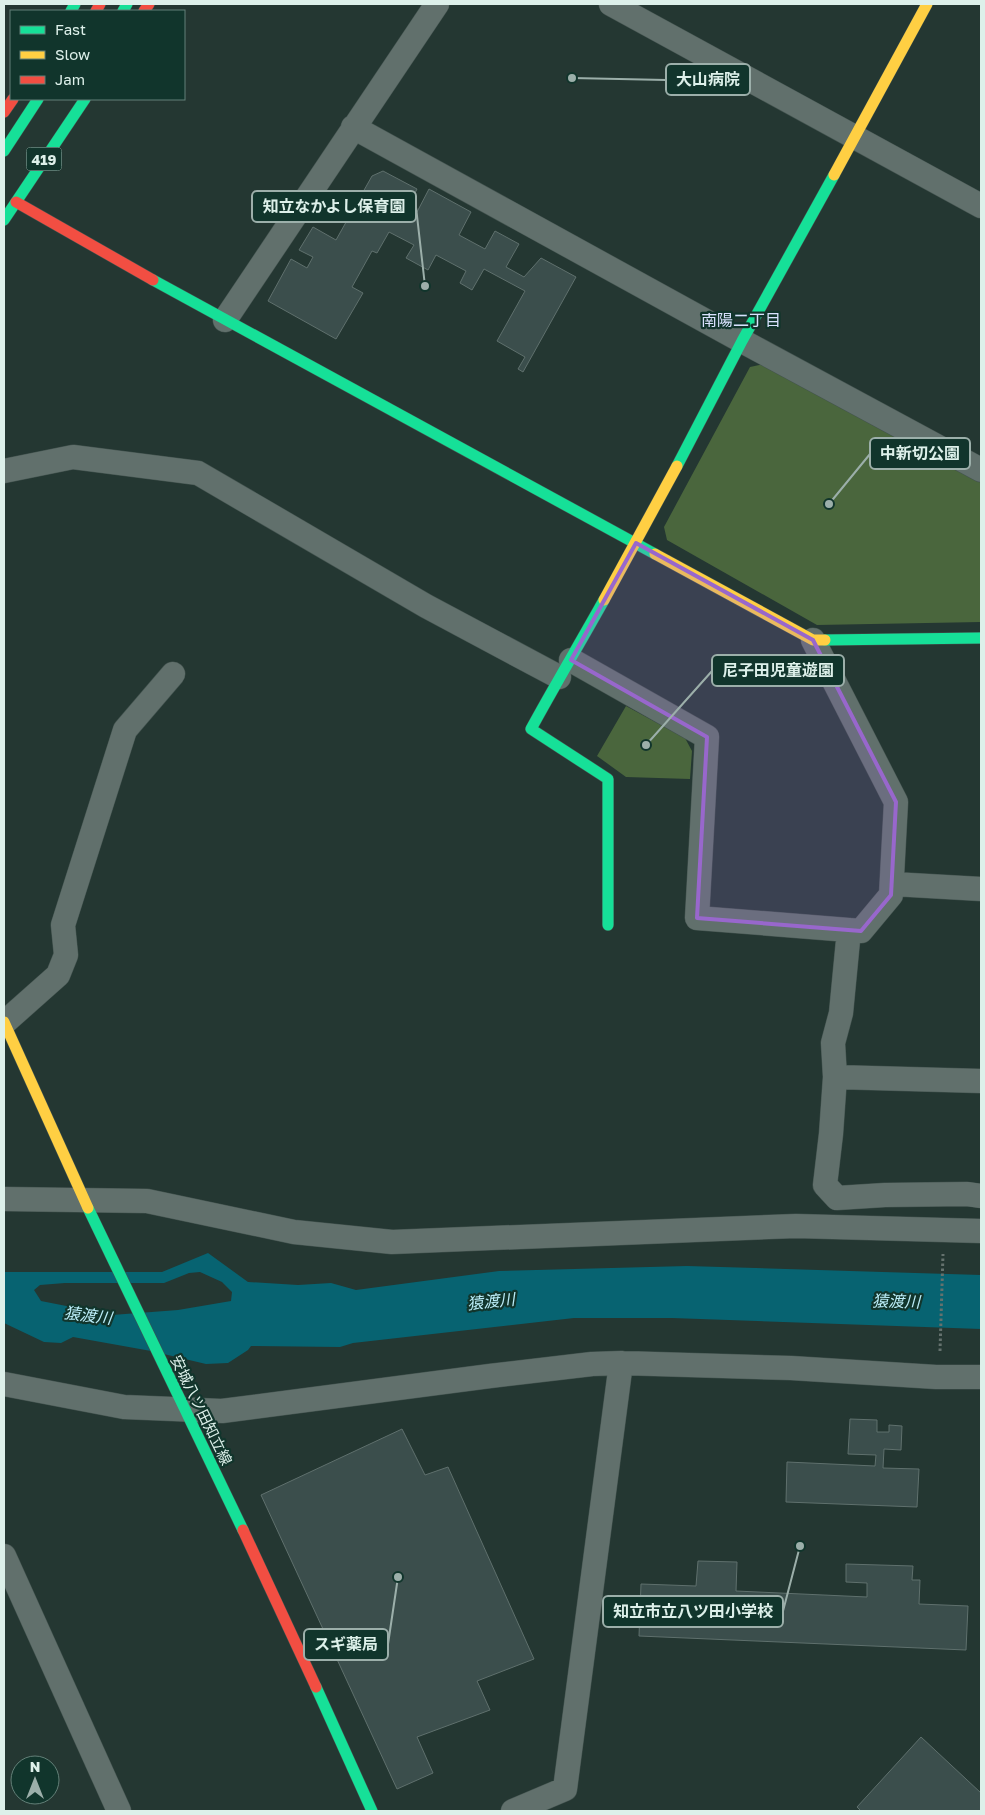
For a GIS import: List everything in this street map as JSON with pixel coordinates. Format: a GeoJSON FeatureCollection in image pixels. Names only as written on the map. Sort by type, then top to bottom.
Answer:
{"type":"FeatureCollection","features":[{"type":"Feature","properties":{"kind":"main road"},"geometry":{"type":"LineString","coordinates":[[608,926],[608,779],[531,729],[636,543],[742,341],[927,4]]}},
{"type":"Feature","properties":{"kind":"main road"},"geometry":{"type":"LineString","coordinates":[[4,112],[12,100]]}},
{"type":"Feature","properties":{"kind":"main road","name":"419"},"geometry":{"type":"LineString","coordinates":[[4,151],[37,100]]}},
{"type":"Feature","properties":{"kind":"main road","name":"419"},"geometry":{"type":"LineString","coordinates":[[4,220],[84,100]]}},
{"type":"Feature","properties":{"kind":"main road"},"geometry":{"type":"LineString","coordinates":[[4,195],[225,320],[813,640],[981,638]]}},
{"type":"Feature","properties":{"kind":"main road","name":"安城八ツ田知立線"},"geometry":{"type":"LineString","coordinates":[[4,1023],[87,1207],[186,1409],[290,1629],[372,1811]]}},
{"type":"Feature","properties":{"kind":"street"},"geometry":{"type":"LineString","coordinates":[[225,320],[437,4]]}},
{"type":"Feature","properties":{"kind":"street"},"geometry":{"type":"LineString","coordinates":[[611,4],[856,136],[981,206]]}},
{"type":"Feature","properties":{"kind":"street"},"geometry":{"type":"LineString","coordinates":[[354,127],[742,341],[981,470]]}},
{"type":"Feature","properties":{"kind":"street"},"geometry":{"type":"LineString","coordinates":[[4,471],[73,457],[198,473],[426,606],[565,668],[707,737],[697,918],[861,931],[891,894],[896,802],[813,640]]}},
{"type":"Feature","properties":{"kind":"street"},"geometry":{"type":"LineString","coordinates":[[4,1023],[58,975],[66,954],[63,926],[125,730],[172,674]]}},
{"type":"Feature","properties":{"kind":"street"},"geometry":{"type":"LineString","coordinates":[[893,884],[981,889]]}},
{"type":"Feature","properties":{"kind":"street"},"geometry":{"type":"LineString","coordinates":[[849,930],[841,1013],[833,1043],[834,1077],[831,1134],[825,1185],[837,1198],[885,1195],[967,1194],[981,1196]]}},
{"type":"Feature","properties":{"kind":"street"},"geometry":{"type":"LineString","coordinates":[[834,1077],[981,1081]]}},
{"type":"Feature","properties":{"kind":"street"},"geometry":{"type":"LineString","coordinates":[[4,1199],[87,1207],[147,1201],[294,1232],[392,1242],[796,1226],[981,1231]]}},
{"type":"Feature","properties":{"kind":"street"},"geometry":{"type":"LineString","coordinates":[[513,1811],[565,1788],[621,1363]]}},
{"type":"Feature","properties":{"kind":"street"},"geometry":{"type":"LineString","coordinates":[[4,1384],[124,1407],[222,1411],[592,1364],[621,1363],[791,1368],[981,1378]]}},
{"type":"Feature","properties":{"kind":"street"},"geometry":{"type":"LineString","coordinates":[[4,1556],[119,1811]]}},
{"type":"Feature","properties":{"kind":"path"},"geometry":{"type":"LineString","coordinates":[[940,1355],[943,1247]]}},
{"type":"Feature","properties":{"kind":"highlighted area"},"geometry":{"type":"Polygon","coordinates":[[[636,543],[813,640],[896,802],[891,895],[861,931],[697,918],[707,737],[571,660],[636,543]]]}},
{"type":"Feature","properties":{"kind":"green space"},"geometry":{"type":"Polygon","coordinates":[[[764,364],[981,482],[981,622],[817,625],[667,540],[664,527],[750,367],[764,364]]]}},
{"type":"Feature","properties":{"kind":"green space"},"geometry":{"type":"Polygon","coordinates":[[[626,706],[685,738],[692,751],[690,779],[626,777],[597,756],[626,706]]]}},
{"type":"Feature","properties":{"kind":"water","name":"猿渡川"},"geometry":{"type":"Polygon","coordinates":[[[208,1253],[248,1282],[298,1285],[331,1283],[356,1290],[499,1271],[687,1266],[981,1275],[981,1329],[672,1318],[574,1318],[353,1343],[340,1347],[251,1346],[228,1363],[206,1364],[151,1351],[73,1337],[61,1343],[44,1342],[4,1323],[4,1272],[162,1272],[208,1253]],[[200,1272],[189,1273],[164,1283],[65,1283],[40,1285],[34,1290],[41,1301],[112,1315],[178,1310],[231,1301],[232,1292],[222,1282],[200,1272]]]}},
{"type":"Feature","properties":{"kind":"building"},"geometry":{"type":"Polygon","coordinates":[[[383,171],[417,189],[408,207],[417,212],[429,189],[471,212],[459,235],[485,249],[495,231],[519,244],[506,267],[524,277],[541,258],[576,277],[523,372],[518,369],[525,357],[497,341],[525,291],[484,269],[472,290],[460,283],[466,271],[436,255],[428,270],[406,258],[414,245],[389,232],[377,253],[372,251],[352,287],[363,293],[336,339],[268,301],[291,259],[307,268],[313,257],[299,250],[313,227],[336,240],[372,176],[383,171]]]}},
{"type":"Feature","properties":{"kind":"building"},"geometry":{"type":"Polygon","coordinates":[[[850,1419],[877,1420],[877,1432],[889,1432],[889,1425],[902,1426],[901,1450],[884,1449],[883,1468],[919,1469],[917,1507],[786,1502],[787,1462],[875,1466],[876,1455],[848,1454],[850,1419]]]}},
{"type":"Feature","properties":{"kind":"building"},"geometry":{"type":"Polygon","coordinates":[[[402,1429],[425,1475],[448,1467],[534,1659],[477,1681],[490,1710],[417,1737],[433,1773],[397,1789],[261,1495],[402,1429]]]}},
{"type":"Feature","properties":{"kind":"building"},"geometry":{"type":"Polygon","coordinates":[[[698,1561],[737,1562],[736,1591],[867,1597],[867,1583],[846,1582],[846,1564],[913,1566],[912,1580],[920,1580],[919,1604],[968,1606],[966,1650],[639,1636],[641,1584],[696,1586],[698,1561]]]}},
{"type":"Feature","properties":{"kind":"building"},"geometry":{"type":"Polygon","coordinates":[[[921,1737],[981,1793],[981,1811],[861,1811],[857,1807],[921,1737]]]}},
{"type":"Feature","properties":{"kind":"traffic: fast"},"geometry":{"type":"LineString","coordinates":[[72,10],[75,4]]}},
{"type":"Feature","properties":{"kind":"traffic: fast"},"geometry":{"type":"LineString","coordinates":[[124,10],[127,4]]}},
{"type":"Feature","properties":{"kind":"traffic: fast"},"geometry":{"type":"LineString","coordinates":[[4,151],[37,100]]}},
{"type":"Feature","properties":{"kind":"traffic: fast"},"geometry":{"type":"LineString","coordinates":[[4,220],[84,100]]}},
{"type":"Feature","properties":{"kind":"traffic: fast"},"geometry":{"type":"LineString","coordinates":[[677,466],[742,341],[834,175]]}},
{"type":"Feature","properties":{"kind":"traffic: fast"},"geometry":{"type":"LineString","coordinates":[[153,280],[655,554]]}},
{"type":"Feature","properties":{"kind":"traffic: fast"},"geometry":{"type":"LineString","coordinates":[[604,600],[531,729],[608,779],[608,925]]}},
{"type":"Feature","properties":{"kind":"traffic: fast"},"geometry":{"type":"LineString","coordinates":[[825,640],[981,638]]}},
{"type":"Feature","properties":{"kind":"traffic: fast"},"geometry":{"type":"LineString","coordinates":[[88,1208],[243,1530]]}},
{"type":"Feature","properties":{"kind":"traffic: fast"},"geometry":{"type":"LineString","coordinates":[[316,1687],[372,1811]]}},
{"type":"Feature","properties":{"kind":"traffic: slow"},"geometry":{"type":"LineString","coordinates":[[834,175],[927,4]]}},
{"type":"Feature","properties":{"kind":"traffic: slow"},"geometry":{"type":"LineString","coordinates":[[604,600],[677,466]]}},
{"type":"Feature","properties":{"kind":"traffic: slow"},"geometry":{"type":"LineString","coordinates":[[655,554],[813,640],[825,640]]}},
{"type":"Feature","properties":{"kind":"traffic: slow"},"geometry":{"type":"LineString","coordinates":[[4,1022],[88,1208]]}},
{"type":"Feature","properties":{"kind":"traffic: jam"},"geometry":{"type":"LineString","coordinates":[[97,10],[100,4]]}},
{"type":"Feature","properties":{"kind":"traffic: jam"},"geometry":{"type":"LineString","coordinates":[[145,10],[149,4]]}},
{"type":"Feature","properties":{"kind":"traffic: jam"},"geometry":{"type":"LineString","coordinates":[[4,112],[12,100]]}},
{"type":"Feature","properties":{"kind":"traffic: jam"},"geometry":{"type":"LineString","coordinates":[[16,202],[153,280]]}},
{"type":"Feature","properties":{"kind":"traffic: jam"},"geometry":{"type":"LineString","coordinates":[[243,1530],[316,1687]]}},
{"type":"Feature","properties":{"kind":"place","name":"大山病院"},"geometry":{"type":"Point","coordinates":[572,78]}},
{"type":"Feature","properties":{"kind":"place","name":"知立なかよし保育園"},"geometry":{"type":"Point","coordinates":[425,286]}},
{"type":"Feature","properties":{"kind":"place","name":"中新切公園"},"geometry":{"type":"Point","coordinates":[829,504]}},
{"type":"Feature","properties":{"kind":"place","name":"尼子田児童遊園"},"geometry":{"type":"Point","coordinates":[646,745]}},
{"type":"Feature","properties":{"kind":"place","name":"知立市立八ツ田小学校"},"geometry":{"type":"Point","coordinates":[800,1546]}},
{"type":"Feature","properties":{"kind":"place","name":"スギ薬局"},"geometry":{"type":"Point","coordinates":[398,1577]}},
{"type":"Feature","properties":{"kind":"district","name":"南陽二丁目"},"geometry":{"type":"Point","coordinates":[741,320]}}]}
